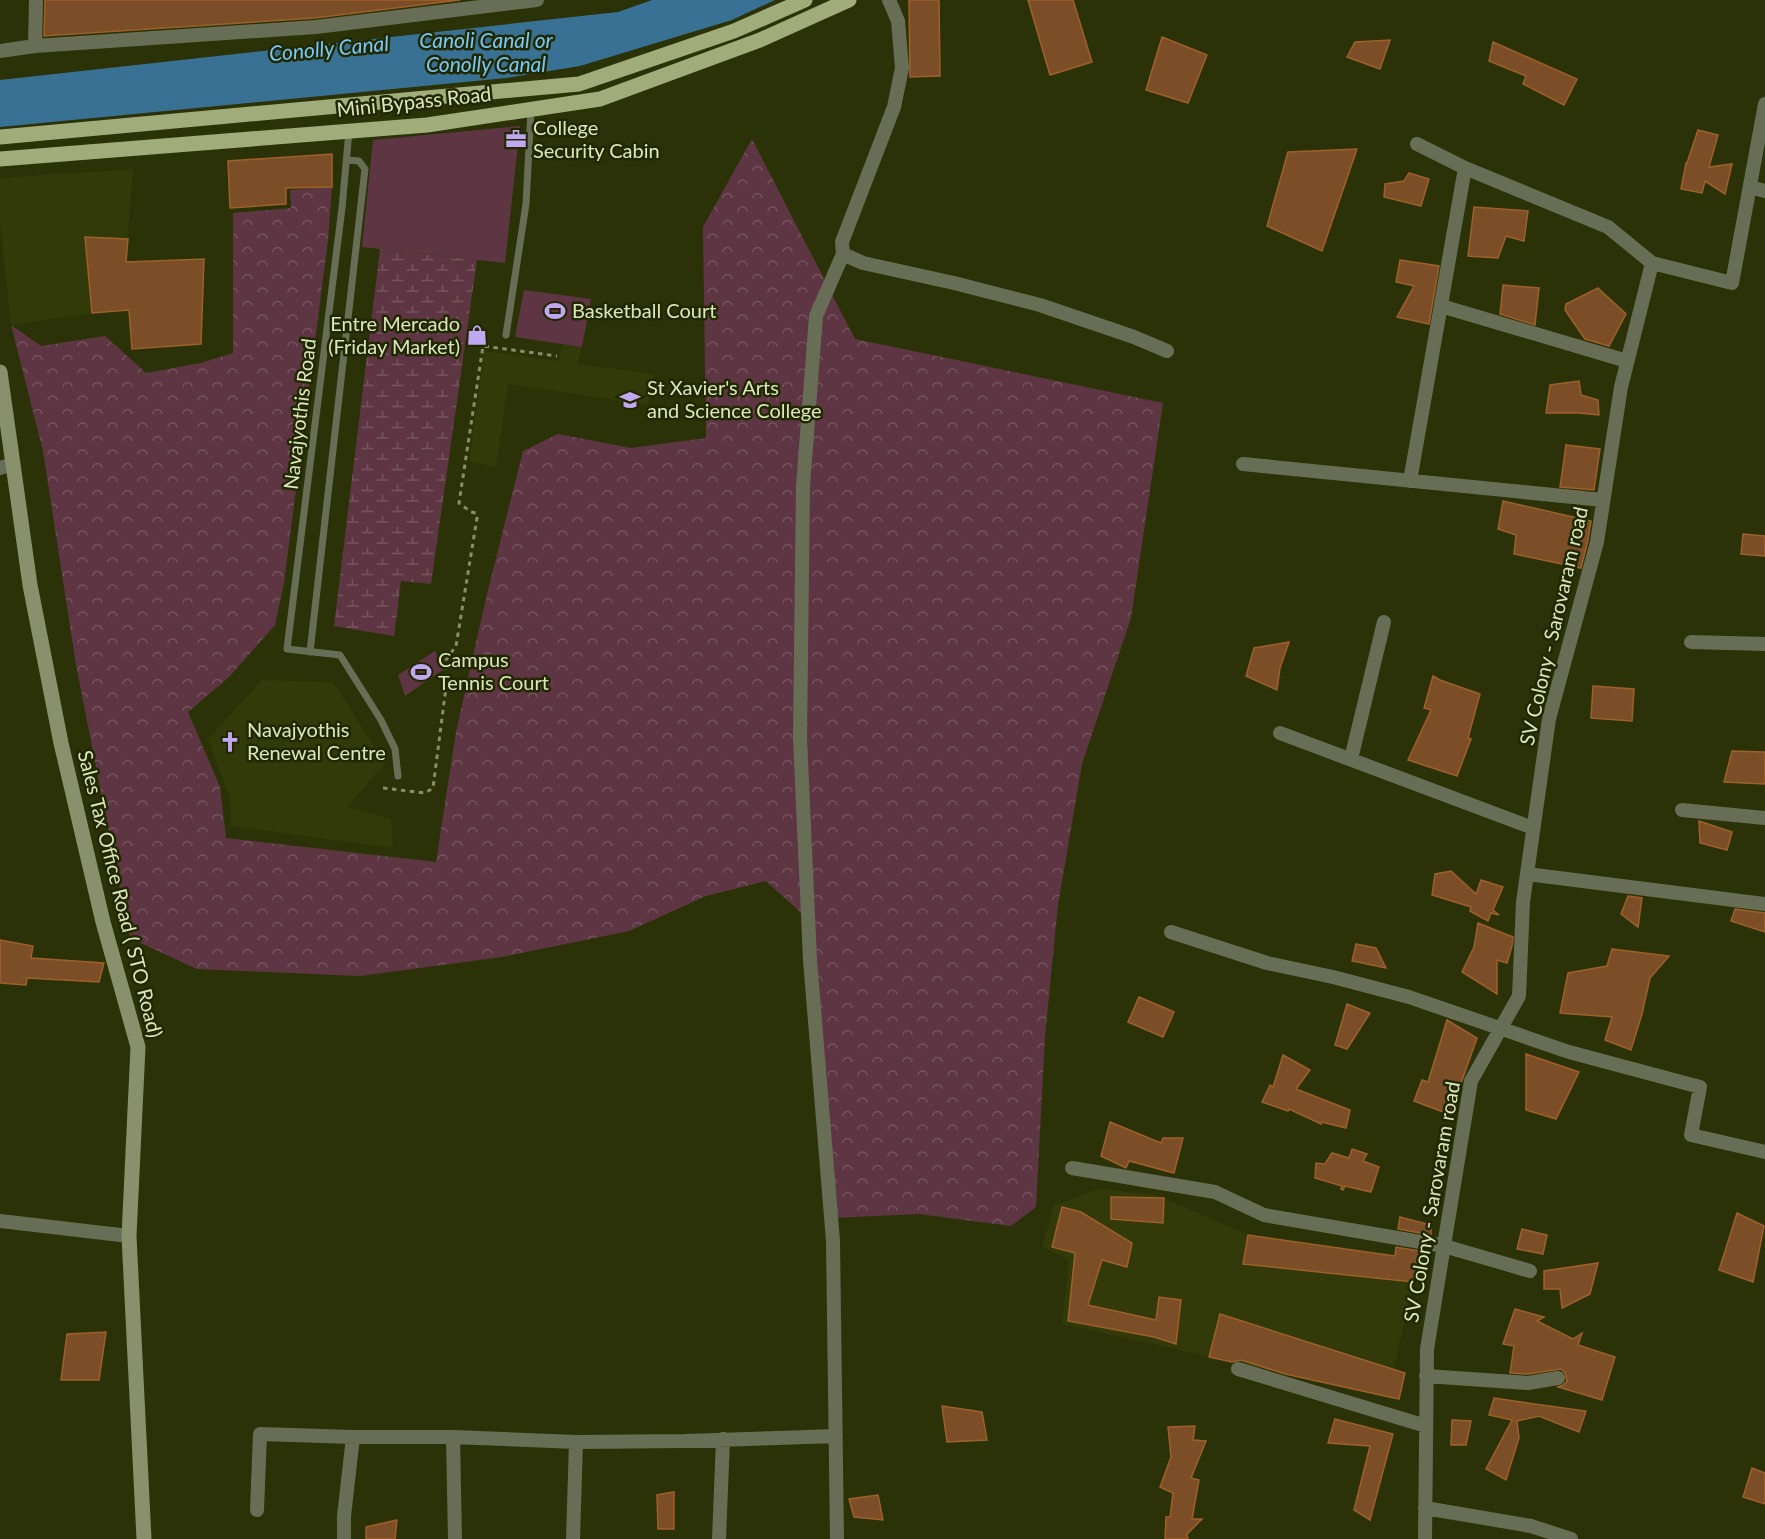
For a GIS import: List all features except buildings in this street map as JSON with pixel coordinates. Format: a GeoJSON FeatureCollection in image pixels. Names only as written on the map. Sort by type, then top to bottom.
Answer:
{"type":"FeatureCollection","features":[{"type":"Feature","properties":{"kind":"main road","name":"Mini Bypass Road"},"geometry":{"type":"LineString","coordinates":[[0,136],[579,84],[734,32],[805,0]]}},
{"type":"Feature","properties":{"kind":"main road","name":"Mini Bypass Road"},"geometry":{"type":"LineString","coordinates":[[0,159],[427,125],[600,99],[760,40],[849,0]]}},
{"type":"Feature","properties":{"kind":"street"},"geometry":{"type":"LineString","coordinates":[[35,46],[36,0]]}},
{"type":"Feature","properties":{"kind":"street"},"geometry":{"type":"LineString","coordinates":[[0,51],[35,46],[316,27],[537,0]]}},
{"type":"Feature","properties":{"kind":"street"},"geometry":{"type":"LineString","coordinates":[[837,1539],[833,1241],[810,960],[800,738],[802,486],[816,316],[843,254],[842,242],[894,107],[902,68],[898,21],[889,0]]}},
{"type":"Feature","properties":{"kind":"street"},"geometry":{"type":"LineString","coordinates":[[1417,144],[1465,168],[1608,227],[1652,263],[1732,283],[1765,104]]}},
{"type":"Feature","properties":{"kind":"street"},"geometry":{"type":"LineString","coordinates":[[1410,481],[1465,168]]}},
{"type":"Feature","properties":{"kind":"street"},"geometry":{"type":"LineString","coordinates":[[1750,187],[1765,191]]}},
{"type":"Feature","properties":{"kind":"street"},"geometry":{"type":"LineString","coordinates":[[843,254],[863,263],[1040,305],[1167,351]]}},
{"type":"Feature","properties":{"kind":"street","name":"SV Colony - Sarovaram road"},"geometry":{"type":"LineString","coordinates":[[1425,1539],[1427,1349],[1471,1081],[1519,996],[1523,902],[1549,719],[1597,542],[1621,387],[1652,263]]}},
{"type":"Feature","properties":{"kind":"street"},"geometry":{"type":"LineString","coordinates":[[1441,306],[1627,361]]}},
{"type":"Feature","properties":{"kind":"street","name":"Sales Tax Office Road ( STO Road)"},"geometry":{"type":"LineString","coordinates":[[0,372],[6,466],[61,743],[103,922],[138,1047],[129,1236],[144,1539]]}},
{"type":"Feature","properties":{"kind":"street"},"geometry":{"type":"LineString","coordinates":[[1242,464],[1603,500]]}},
{"type":"Feature","properties":{"kind":"street"},"geometry":{"type":"LineString","coordinates":[[1351,759],[1384,622]]}},
{"type":"Feature","properties":{"kind":"street"},"geometry":{"type":"LineString","coordinates":[[1691,642],[1765,644]]}},
{"type":"Feature","properties":{"kind":"street"},"geometry":{"type":"LineString","coordinates":[[1280,733],[1533,828]]}},
{"type":"Feature","properties":{"kind":"street"},"geometry":{"type":"LineString","coordinates":[[1682,810],[1765,818]]}},
{"type":"Feature","properties":{"kind":"street"},"geometry":{"type":"LineString","coordinates":[[1527,874],[1765,904]]}},
{"type":"Feature","properties":{"kind":"street"},"geometry":{"type":"LineString","coordinates":[[1171,932],[1267,963],[1409,997],[1569,1052],[1700,1087],[1690,1135],[1765,1152]]}},
{"type":"Feature","properties":{"kind":"street"},"geometry":{"type":"LineString","coordinates":[[1072,1168],[1215,1191],[1264,1215],[1444,1246],[1530,1271]]}},
{"type":"Feature","properties":{"kind":"street"},"geometry":{"type":"LineString","coordinates":[[0,1221],[129,1236]]}},
{"type":"Feature","properties":{"kind":"street"},"geometry":{"type":"LineString","coordinates":[[1238,1369],[1426,1426]]}},
{"type":"Feature","properties":{"kind":"street"},"geometry":{"type":"LineString","coordinates":[[1426,1376],[1528,1383],[1558,1378]]}},
{"type":"Feature","properties":{"kind":"street"},"geometry":{"type":"LineString","coordinates":[[257,1510],[260,1434],[453,1437],[576,1442],[836,1436]]}},
{"type":"Feature","properties":{"kind":"street"},"geometry":{"type":"LineString","coordinates":[[344,1539],[344,1516],[353,1437]]}},
{"type":"Feature","properties":{"kind":"street"},"geometry":{"type":"LineString","coordinates":[[453,1437],[455,1539]]}},
{"type":"Feature","properties":{"kind":"street"},"geometry":{"type":"LineString","coordinates":[[719,1539],[723,1439]]}},
{"type":"Feature","properties":{"kind":"street"},"geometry":{"type":"LineString","coordinates":[[573,1539],[576,1442]]}},
{"type":"Feature","properties":{"kind":"street"},"geometry":{"type":"LineString","coordinates":[[1425,1508],[1531,1526],[1571,1539]]}},
{"type":"Feature","properties":{"kind":"lane"},"geometry":{"type":"LineString","coordinates":[[506,334],[526,204],[531,110]]}},
{"type":"Feature","properties":{"kind":"lane","name":"Navajyothis Road"},"geometry":{"type":"LineString","coordinates":[[349,131],[342,208],[287,649],[340,655],[381,720],[395,749],[398,776]]}},
{"type":"Feature","properties":{"kind":"lane","name":"Navajyothis Road"},"geometry":{"type":"LineString","coordinates":[[310,652],[365,169],[359,161],[346,160]]}},
{"type":"Feature","properties":{"kind":"path"},"geometry":{"type":"LineString","coordinates":[[383,788],[426,793],[433,788],[446,687],[446,660],[456,646],[477,518],[476,513],[459,503],[483,346],[556,356]]}},
{"type":"Feature","properties":{"kind":"shaded area"},"geometry":{"type":"Polygon","coordinates":[[[133,169],[126,261],[204,259],[201,344],[132,349],[128,308],[11,325],[0,221],[0,178],[133,169]]]}},
{"type":"Feature","properties":{"kind":"shaded area","name":"St Xavier's Arts and Science College"},"geometry":{"type":"Polygon","coordinates":[[[563,342],[582,345],[578,364],[654,374],[648,405],[508,384],[496,467],[469,462],[484,351],[559,361],[563,342]]]}},
{"type":"Feature","properties":{"kind":"shaded area"},"geometry":{"type":"Polygon","coordinates":[[[262,680],[333,682],[385,763],[347,807],[391,819],[393,848],[231,826],[230,799],[208,739],[262,680]]]}},
{"type":"Feature","properties":{"kind":"shaded area"},"geometry":{"type":"Polygon","coordinates":[[[1100,1189],[1157,1195],[1248,1235],[1418,1260],[1388,1396],[1062,1324],[1069,1260],[1042,1247],[1054,1205],[1100,1189]]]}},
{"type":"Feature","properties":{"kind":"green space"},"geometry":{"type":"Polygon","coordinates":[[[520,126],[505,263],[362,247],[373,140],[520,126]]]}},
{"type":"Feature","properties":{"kind":"green space"},"geometry":{"type":"Polygon","coordinates":[[[752,139],[855,339],[1163,403],[1131,618],[1082,764],[1058,905],[1045,1036],[1036,1207],[1011,1226],[919,1214],[832,1218],[809,920],[766,881],[706,896],[629,931],[502,957],[360,976],[197,969],[130,938],[76,665],[43,451],[11,325],[41,346],[105,336],[146,373],[201,363],[233,353],[233,213],[291,208],[290,190],[332,187],[328,240],[284,583],[275,625],[229,677],[188,712],[220,787],[226,838],[436,862],[456,732],[487,594],[523,451],[558,434],[631,448],[706,438],[703,227],[752,139]]]}},
{"type":"Feature","properties":{"kind":"green space"},"geometry":{"type":"Polygon","coordinates":[[[380,249],[477,260],[431,584],[401,581],[394,636],[334,626],[380,249]]]}},
{"type":"Feature","properties":{"kind":"green space","name":"Basketball Court"},"geometry":{"type":"Polygon","coordinates":[[[524,290],[591,299],[582,347],[515,337],[524,290]]]}},
{"type":"Feature","properties":{"kind":"green space","name":"Campus Tennis Court"},"geometry":{"type":"Polygon","coordinates":[[[435,651],[444,669],[405,696],[398,675],[435,651]]]}},
{"type":"Feature","properties":{"kind":"water","name":"Canoli Canal or Conolly Canal"},"geometry":{"type":"Polygon","coordinates":[[[652,0],[775,0],[732,20],[580,66],[506,78],[0,127],[0,80],[618,12],[652,0]]]}},
{"type":"Feature","properties":{"kind":"place","name":"College Security Cabin"},"geometry":{"type":"Point","coordinates":[516,139]}},
{"type":"Feature","properties":{"kind":"place","name":"Basketball Court"},"geometry":{"type":"Point","coordinates":[555,311]}},
{"type":"Feature","properties":{"kind":"place","name":"Entre Mercado (Friday Market)"},"geometry":{"type":"Point","coordinates":[477,335]}},
{"type":"Feature","properties":{"kind":"place","name":"St Xavier's Arts and Science College"},"geometry":{"type":"Point","coordinates":[630,400]}},
{"type":"Feature","properties":{"kind":"place","name":"Campus Tennis Court"},"geometry":{"type":"Point","coordinates":[421,672]}},
{"type":"Feature","properties":{"kind":"place","name":"Navajyothis Renewal Centre"},"geometry":{"type":"Point","coordinates":[230,742]}},
{"type":"Feature","properties":{"kind":"water label","name":"Conolly Canal"},"geometry":{"type":"Point","coordinates":[329,49]}}]}
